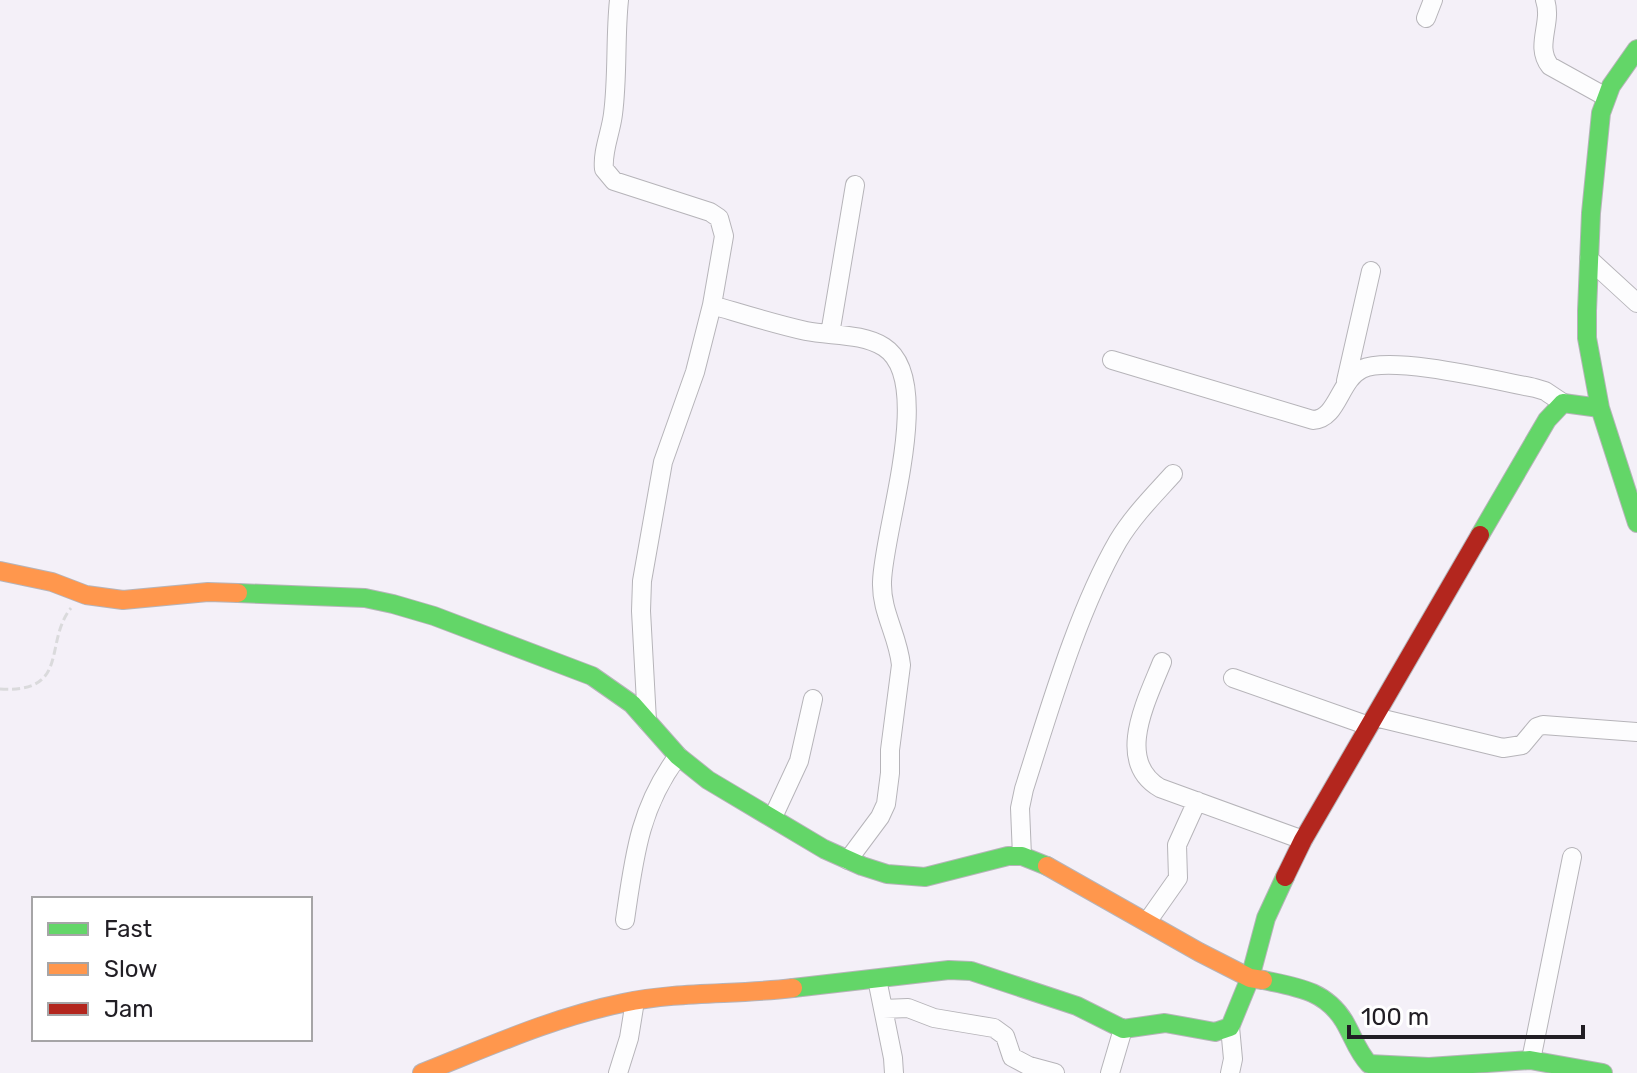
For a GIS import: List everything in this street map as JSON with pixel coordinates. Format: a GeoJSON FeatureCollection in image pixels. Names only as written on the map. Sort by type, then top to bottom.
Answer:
{"type":"FeatureCollection","features":[{"type":"Feature","properties":{"kind":"street"},"geometry":{"type":"LineString","coordinates":[[619,0],[615,30],[614,112],[604,169],[614,181],[710,212],[719,218],[724,236],[712,305],[695,372],[663,462],[642,581],[647,721]]}},
{"type":"Feature","properties":{"kind":"street"},"geometry":{"type":"LineString","coordinates":[[1426,18],[1433,0]]}},
{"type":"Feature","properties":{"kind":"street"},"geometry":{"type":"LineString","coordinates":[[1545,0],[1548,21],[1542,45],[1544,56],[1557,70],[1606,97]]}},
{"type":"Feature","properties":{"kind":"street"},"geometry":{"type":"LineString","coordinates":[[1635,53],[1606,97],[1597,138],[1587,338],[1600,408],[1637,523]]}},
{"type":"Feature","properties":{"kind":"street"},"geometry":{"type":"LineString","coordinates":[[830,334],[855,185]]}},
{"type":"Feature","properties":{"kind":"street"},"geometry":{"type":"LineString","coordinates":[[1589,259],[1637,303]]}},
{"type":"Feature","properties":{"kind":"street"},"geometry":{"type":"LineString","coordinates":[[1112,360],[1313,420],[1323,419],[1346,381],[1371,271]]}},
{"type":"Feature","properties":{"kind":"street"},"geometry":{"type":"LineString","coordinates":[[712,305],[786,326],[882,345],[899,360],[906,392],[900,479],[882,580],[884,612],[900,651],[901,665],[890,750],[889,791],[880,817],[848,860]]}},
{"type":"Feature","properties":{"kind":"street"},"geometry":{"type":"LineString","coordinates":[[1346,381],[1362,369],[1396,365],[1535,388],[1563,403],[1600,408]]}},
{"type":"Feature","properties":{"kind":"street"},"geometry":{"type":"LineString","coordinates":[[1230,1073],[1233,1022],[1248,983],[1266,918],[1303,840],[1547,420],[1563,403]]}},
{"type":"Feature","properties":{"kind":"street"},"geometry":{"type":"LineString","coordinates":[[1022,856],[1020,808],[1024,789],[1084,614],[1119,540],[1137,513],[1173,474]]}},
{"type":"Feature","properties":{"kind":"street"},"geometry":{"type":"LineString","coordinates":[[0,571],[52,582],[86,595],[123,600],[221,592],[365,598],[434,616],[592,676],[617,691],[678,756],[708,780],[824,849],[887,874],[925,877],[993,859],[1022,856],[1037,860],[1248,983],[1308,989],[1321,996],[1343,1020],[1357,1051],[1369,1064],[1416,1069],[1531,1060],[1565,1063],[1603,1073]]}},
{"type":"Feature","properties":{"kind":"street"},"geometry":{"type":"LineString","coordinates":[[1162,662],[1140,724],[1137,762],[1150,782],[1303,840]]}},
{"type":"Feature","properties":{"kind":"street"},"geometry":{"type":"LineString","coordinates":[[1233,678],[1372,722],[1503,748],[1522,745],[1537,727],[1543,725],[1637,732]]}},
{"type":"Feature","properties":{"kind":"street"},"geometry":{"type":"LineString","coordinates":[[773,817],[799,761],[813,699]]}},
{"type":"Feature","properties":{"kind":"street"},"geometry":{"type":"LineString","coordinates":[[625,920],[640,828],[663,776],[678,756]]}},
{"type":"Feature","properties":{"kind":"street"},"geometry":{"type":"LineString","coordinates":[[1147,922],[1178,878],[1177,845],[1197,801]]}},
{"type":"Feature","properties":{"kind":"street"},"geometry":{"type":"LineString","coordinates":[[1531,1060],[1572,857]]}},
{"type":"Feature","properties":{"kind":"street"},"geometry":{"type":"LineString","coordinates":[[422,1073],[555,1021],[635,1001],[663,996],[753,993],[949,970],[971,971],[1077,1006],[1123,1029],[1165,1023],[1215,1032],[1233,1022]]}},
{"type":"Feature","properties":{"kind":"street"},"geometry":{"type":"LineString","coordinates":[[877,979],[894,1073]]}},
{"type":"Feature","properties":{"kind":"street"},"geometry":{"type":"LineString","coordinates":[[618,1073],[629,1038],[635,1001]]}},
{"type":"Feature","properties":{"kind":"street"},"geometry":{"type":"LineString","coordinates":[[883,1009],[908,1008],[945,1021],[994,1028],[1005,1036],[1012,1057],[1029,1066],[1055,1073]]}},
{"type":"Feature","properties":{"kind":"street"},"geometry":{"type":"LineString","coordinates":[[1110,1073],[1123,1029]]}},
{"type":"Feature","properties":{"kind":"path"},"geometry":{"type":"LineString","coordinates":[[0,689],[23,689],[45,676],[53,663],[64,617],[86,595]]}},
{"type":"Feature","properties":{"kind":"traffic: fast"},"geometry":{"type":"LineString","coordinates":[[1637,49],[1611,86],[1601,113],[1591,213],[1587,311],[1587,338],[1600,408],[1637,523]]}},
{"type":"Feature","properties":{"kind":"traffic: fast"},"geometry":{"type":"LineString","coordinates":[[1480,535],[1547,420],[1563,403],[1600,408]]}},
{"type":"Feature","properties":{"kind":"traffic: fast"},"geometry":{"type":"LineString","coordinates":[[238,593],[365,598],[393,604],[434,616],[592,676],[632,704],[678,756],[708,780],[824,849],[862,866],[887,874],[925,877],[1008,856],[1022,856],[1047,866]]}},
{"type":"Feature","properties":{"kind":"traffic: fast"},"geometry":{"type":"LineString","coordinates":[[793,988],[949,970],[971,971],[1077,1006],[1123,1029],[1165,1023],[1215,1032],[1230,1027],[1250,978],[1266,918],[1285,877]]}},
{"type":"Feature","properties":{"kind":"traffic: fast"},"geometry":{"type":"LineString","coordinates":[[1263,980],[1309,992],[1328,1002],[1344,1021],[1369,1064],[1429,1067],[1530,1060],[1603,1073]]}},
{"type":"Feature","properties":{"kind":"traffic: slow"},"geometry":{"type":"LineString","coordinates":[[0,571],[52,582],[86,595],[123,600],[208,592],[238,593]]}},
{"type":"Feature","properties":{"kind":"traffic: slow"},"geometry":{"type":"LineString","coordinates":[[1047,866],[1199,952],[1250,978],[1263,980]]}},
{"type":"Feature","properties":{"kind":"traffic: slow"},"geometry":{"type":"LineString","coordinates":[[422,1073],[546,1024],[623,1003],[793,988]]}},
{"type":"Feature","properties":{"kind":"traffic: jam"},"geometry":{"type":"LineString","coordinates":[[1285,877],[1303,840],[1480,535]]}}]}
